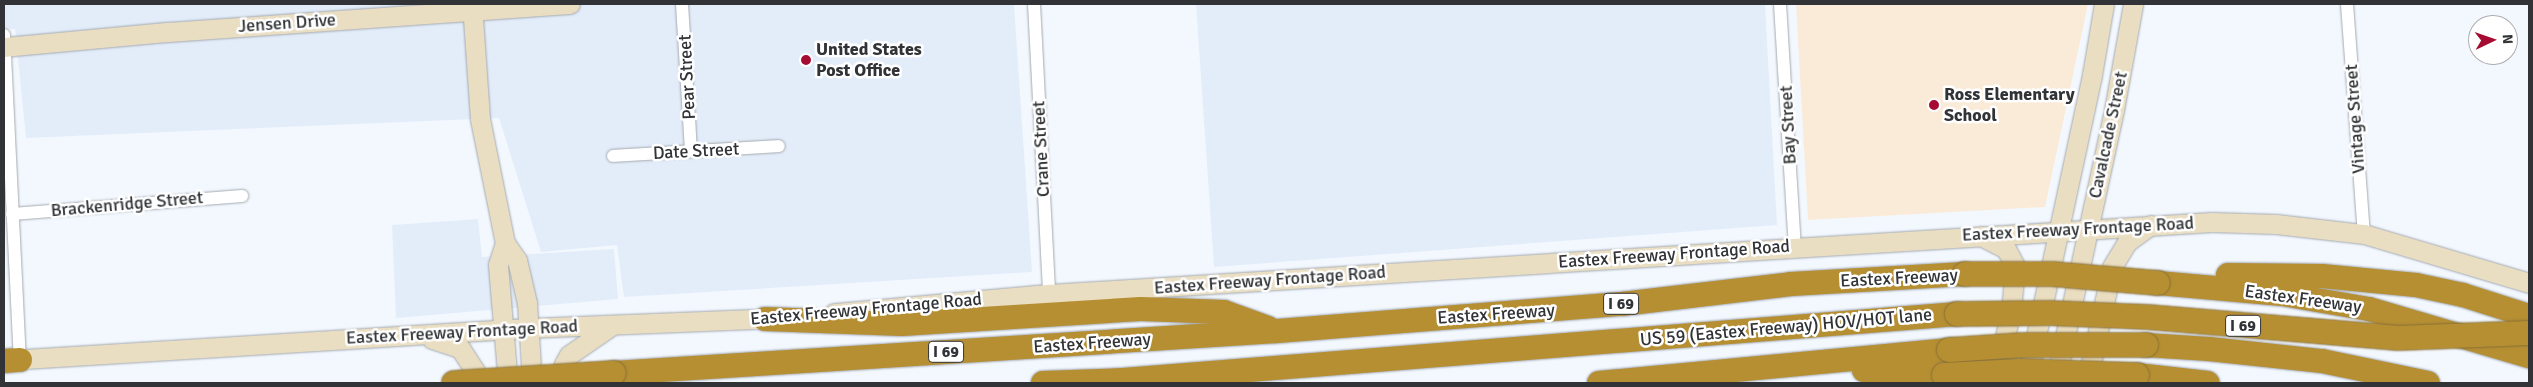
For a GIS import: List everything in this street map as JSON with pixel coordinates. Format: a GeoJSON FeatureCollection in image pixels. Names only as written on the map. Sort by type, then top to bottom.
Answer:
{"type":"FeatureCollection","features":[{"type":"Feature","properties":{"kind":"highway","name":"Eastex Freeway"},"geometry":{"type":"LineString","coordinates":[[454,383],[1277,331],[1622,304],[1791,284],[1965,274],[2159,279],[2282,294],[2369,309],[2529,356]]}},
{"type":"Feature","properties":{"kind":"highway"},"geometry":{"type":"LineString","coordinates":[[2159,279],[2322,276],[2416,285],[2463,295],[2529,316]]}},
{"type":"Feature","properties":{"kind":"highway"},"geometry":{"type":"LineString","coordinates":[[765,319],[902,324],[1142,309],[1224,312],[1277,331]]}},
{"type":"Feature","properties":{"kind":"highway","name":"US 59 (Eastex Freeway) HOV/HOT lane"},"geometry":{"type":"LineString","coordinates":[[1043,383],[1123,380],[1957,314],[2049,312],[2148,317],[2398,338],[2529,333]]}},
{"type":"Feature","properties":{"kind":"highway","name":"I 69"},"geometry":{"type":"LineString","coordinates":[[1599,383],[1950,350],[2023,345],[2146,345],[2209,348],[2322,361],[2428,383]]}},
{"type":"Feature","properties":{"kind":"highway"},"geometry":{"type":"LineString","coordinates":[[1790,365],[1944,375],[2020,370],[2136,375],[2208,383]]}},
{"type":"Feature","properties":{"kind":"main road","name":"Jensen Drive"},"geometry":{"type":"LineString","coordinates":[[4,43],[167,32],[472,7],[570,4]]}},
{"type":"Feature","properties":{"kind":"main road","name":"Cavalcade Street"},"geometry":{"type":"LineString","coordinates":[[2026,383],[2092,75],[2104,4]]}},
{"type":"Feature","properties":{"kind":"main road","name":"Cavalcade Street"},"geometry":{"type":"LineString","coordinates":[[2055,383],[2120,80],[2134,4]]}},
{"type":"Feature","properties":{"kind":"main road"},"geometry":{"type":"LineString","coordinates":[[472,7],[480,119],[505,243],[517,260],[527,303],[532,383]]}},
{"type":"Feature","properties":{"kind":"main road"},"geometry":{"type":"LineString","coordinates":[[2092,75],[2120,80]]}},
{"type":"Feature","properties":{"kind":"main road","name":"Eastex Freeway Frontage Road"},"geometry":{"type":"LineString","coordinates":[[9,360],[174,348],[425,336],[528,328],[765,319],[1048,294],[2151,224],[2242,222],[2364,234],[2529,283]]}},
{"type":"Feature","properties":{"kind":"main road"},"geometry":{"type":"LineString","coordinates":[[2094,383],[2091,363],[2112,267],[2127,242],[2151,224]]}},
{"type":"Feature","properties":{"kind":"main road"},"geometry":{"type":"LineString","coordinates":[[1979,235],[2006,249],[2015,266],[2012,304],[2004,343],[1988,383]]}},
{"type":"Feature","properties":{"kind":"main road"},"geometry":{"type":"LineString","coordinates":[[505,243],[498,265],[508,383]]}},
{"type":"Feature","properties":{"kind":"main road"},"geometry":{"type":"LineString","coordinates":[[562,383],[564,364],[569,355],[614,324]]}},
{"type":"Feature","properties":{"kind":"main road"},"geometry":{"type":"LineString","coordinates":[[425,336],[460,348],[474,371],[475,383]]}},
{"type":"Feature","properties":{"kind":"street","name":"Pear Street"},"geometry":{"type":"LineString","coordinates":[[682,4],[691,151]]}},
{"type":"Feature","properties":{"kind":"street","name":"Crane Street"},"geometry":{"type":"LineString","coordinates":[[1034,4],[1048,294]]}},
{"type":"Feature","properties":{"kind":"street","name":"Bay Street"},"geometry":{"type":"LineString","coordinates":[[1780,4],[1795,246]]}},
{"type":"Feature","properties":{"kind":"street","name":"Vintage Street"},"geometry":{"type":"LineString","coordinates":[[2347,4],[2364,234]]}},
{"type":"Feature","properties":{"kind":"street"},"geometry":{"type":"LineString","coordinates":[[4,43],[12,214],[9,360]]}},
{"type":"Feature","properties":{"kind":"street","name":"Date Street"},"geometry":{"type":"LineString","coordinates":[[613,156],[779,146]]}},
{"type":"Feature","properties":{"kind":"street","name":"Brackenridge Street"},"geometry":{"type":"LineString","coordinates":[[12,214],[242,196]]}},
{"type":"Feature","properties":{"kind":"shaded area"},"geometry":{"type":"Polygon","coordinates":[[[4,4],[1014,4],[1032,272],[624,297],[617,245],[541,252],[499,118],[26,138],[15,29],[4,29],[4,4]]]}},
{"type":"Feature","properties":{"kind":"shaded area"},"geometry":{"type":"Polygon","coordinates":[[[1196,4],[1765,4],[1777,225],[1214,267],[1196,4]]]}},
{"type":"Feature","properties":{"kind":"shaded area","name":"Ross Elementary School"},"geometry":{"type":"Polygon","coordinates":[[[1796,4],[2088,4],[2045,207],[1808,220],[1796,4]]]}},
{"type":"Feature","properties":{"kind":"shaded area"},"geometry":{"type":"Polygon","coordinates":[[[478,219],[482,257],[614,249],[618,299],[396,318],[392,225],[478,219]]]}},
{"type":"Feature","properties":{"kind":"place","name":"United States Post Office"},"geometry":{"type":"Point","coordinates":[806,60]}},
{"type":"Feature","properties":{"kind":"place","name":"Ross Elementary School"},"geometry":{"type":"Point","coordinates":[1934,105]}}]}
